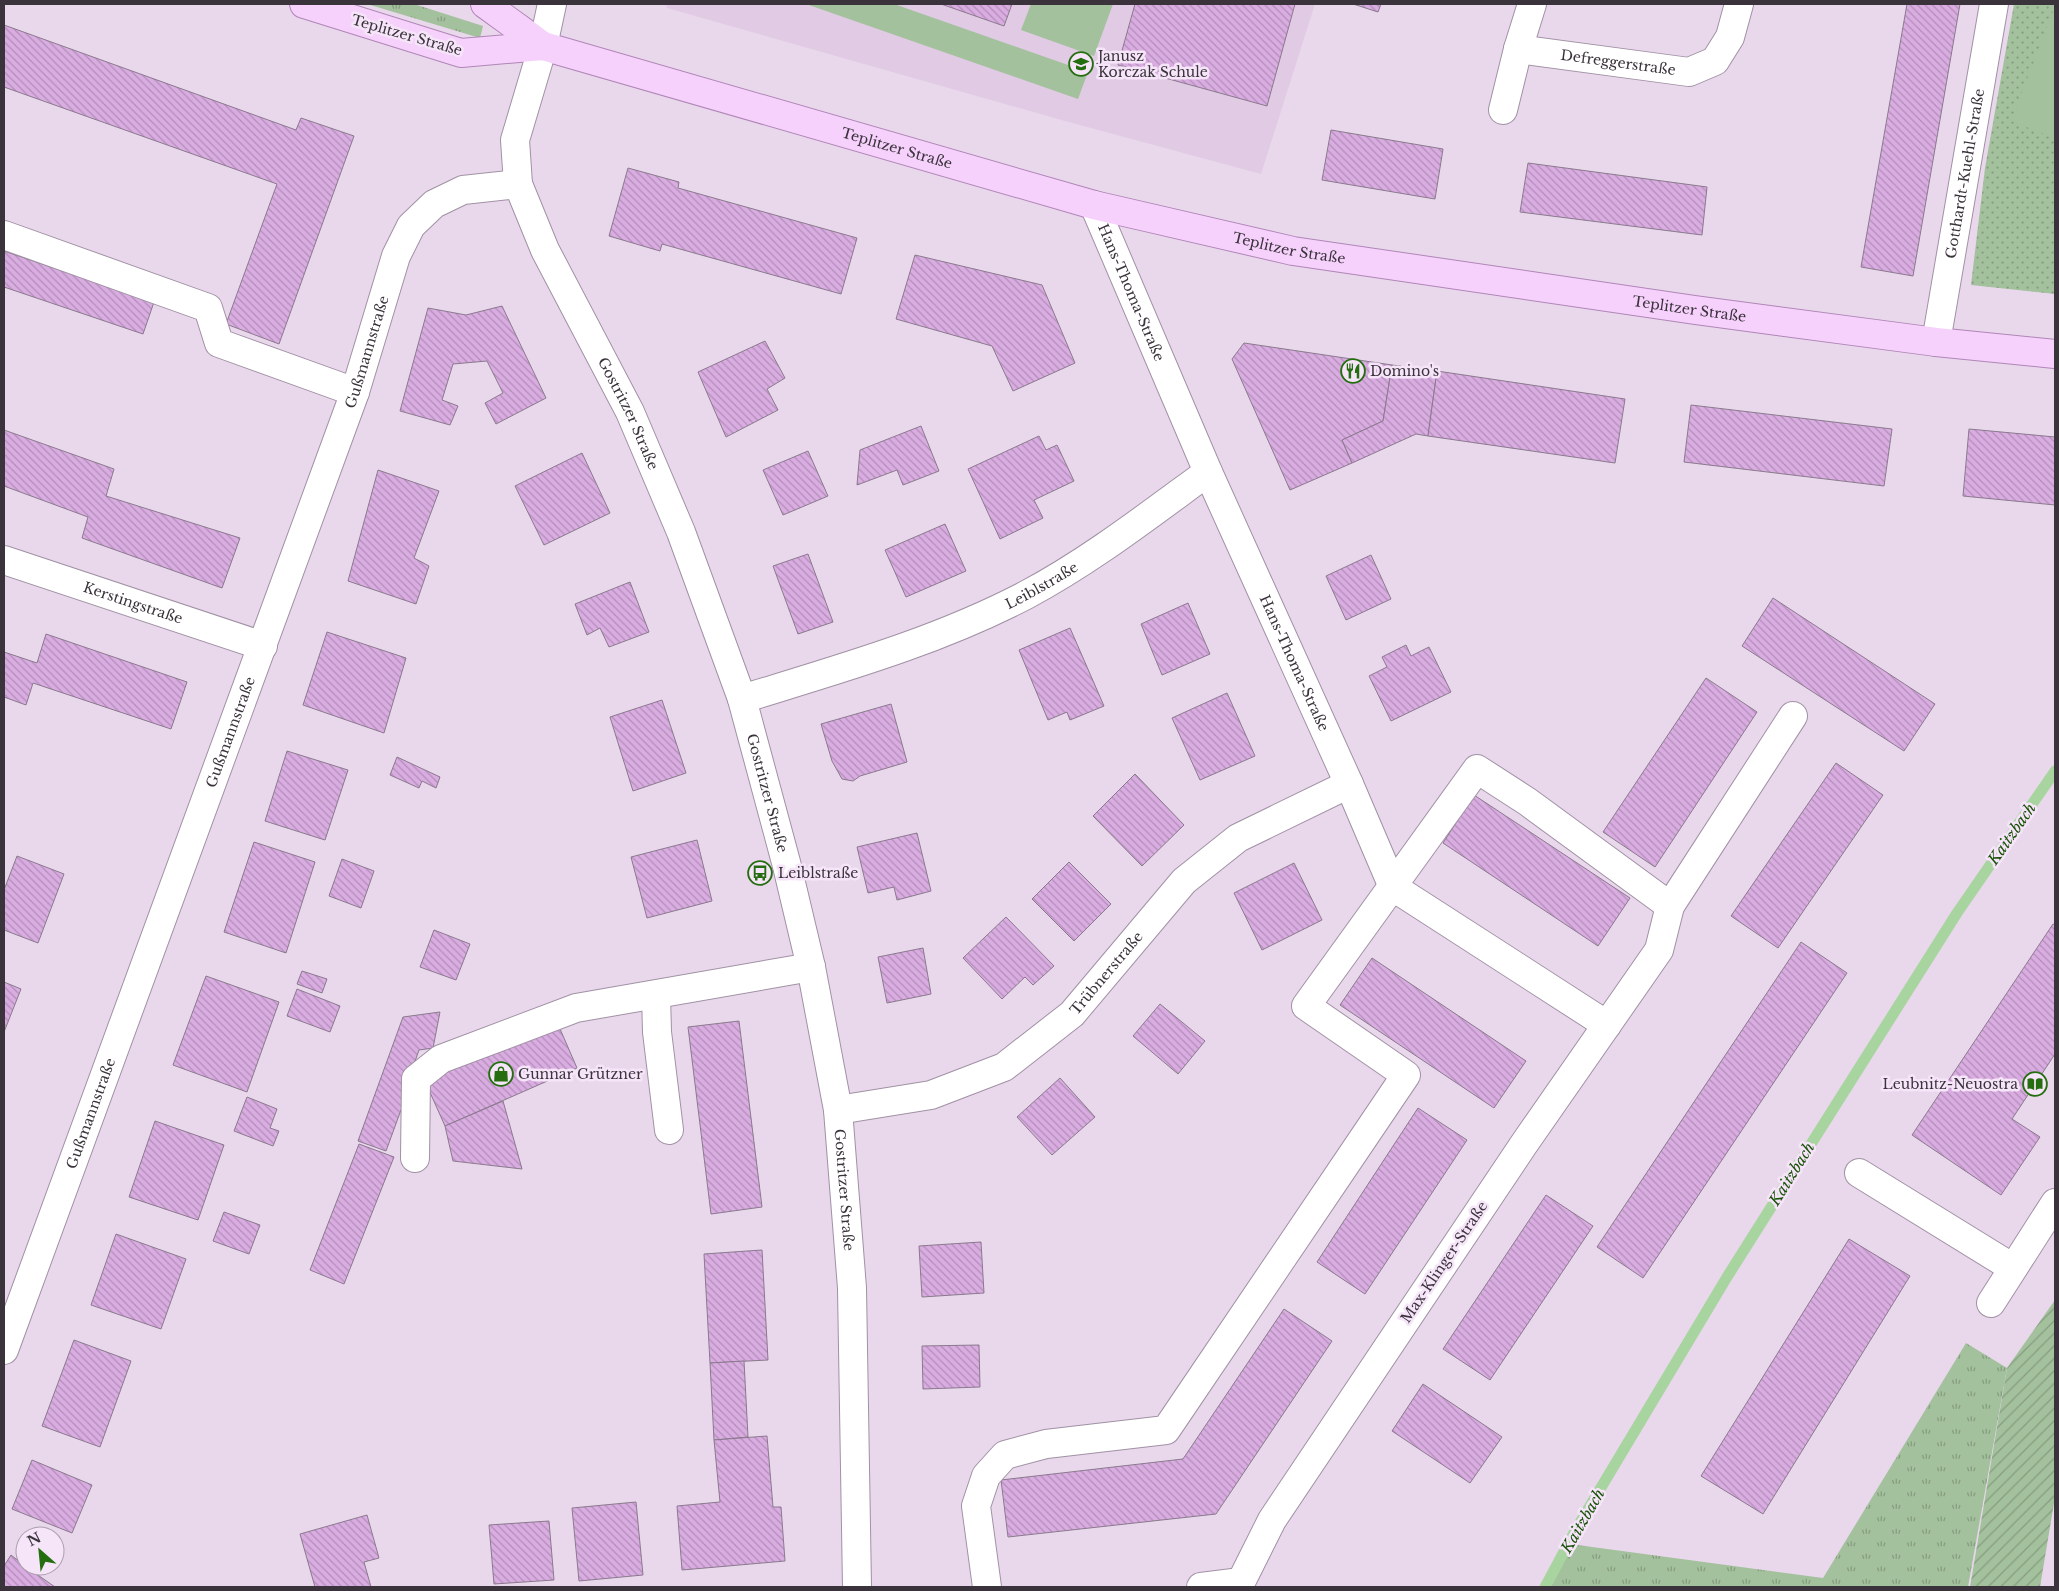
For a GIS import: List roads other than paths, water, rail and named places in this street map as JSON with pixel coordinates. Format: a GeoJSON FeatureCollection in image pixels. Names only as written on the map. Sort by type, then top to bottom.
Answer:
{"type":"FeatureCollection","features":[{"type":"Feature","properties":{"kind":"main road","name":"Teplitzer Straße"},"geometry":{"type":"LineString","coordinates":[[304,4],[461,53],[543,46]]}},
{"type":"Feature","properties":{"kind":"main road","name":"Teplitzer Straße"},"geometry":{"type":"LineString","coordinates":[[485,4],[543,46],[1094,205],[1293,251],[1705,312],[1936,342],[2055,354]]}},
{"type":"Feature","properties":{"kind":"street","name":"Gostritzer Straße"},"geometry":{"type":"LineString","coordinates":[[552,4],[543,46],[515,140],[518,184],[545,250],[630,412],[681,532],[742,699],[787,866],[811,968],[838,1110],[852,1288],[857,1587]]}},
{"type":"Feature","properties":{"kind":"street"},"geometry":{"type":"LineString","coordinates":[[1503,110],[1518,49],[1532,4]]}},
{"type":"Feature","properties":{"kind":"street","name":"Defreggerstraße"},"geometry":{"type":"LineString","coordinates":[[1518,49],[1689,72],[1715,61],[1730,37],[1739,4]]}},
{"type":"Feature","properties":{"kind":"street","name":"Gotthardt-Kuehl-Straße"},"geometry":{"type":"LineString","coordinates":[[1936,342],[1994,4]]}},
{"type":"Feature","properties":{"kind":"street","name":"Gußmannstraße"},"geometry":{"type":"LineString","coordinates":[[4,1350],[355,392],[396,256],[412,226],[434,204],[463,190],[518,184]]}},
{"type":"Feature","properties":{"kind":"street","name":"Hans-Thoma-Straße"},"geometry":{"type":"LineString","coordinates":[[1094,205],[1208,472],[1349,784],[1393,887]]}},
{"type":"Feature","properties":{"kind":"street"},"geometry":{"type":"LineString","coordinates":[[4,235],[208,308],[219,343],[355,392]]}},
{"type":"Feature","properties":{"kind":"street","name":"Leiblstraße"},"geometry":{"type":"LineString","coordinates":[[742,699],[897,651],[961,626],[1027,594],[1087,558],[1208,472]]}},
{"type":"Feature","properties":{"kind":"street","name":"Kerstingstraße"},"geometry":{"type":"LineString","coordinates":[[4,560],[263,646]]}},
{"type":"Feature","properties":{"kind":"street"},"geometry":{"type":"LineString","coordinates":[[987,1587],[976,1506],[986,1476],[1005,1455],[1046,1444],[1166,1430],[1406,1076],[1306,1006],[1477,770],[1528,802],[1670,906],[1793,716]]}},
{"type":"Feature","properties":{"kind":"street","name":"Trübnerstraße"},"geometry":{"type":"LineString","coordinates":[[838,1110],[930,1095],[1004,1067],[1072,1014],[1184,880],[1238,838],[1349,784]]}},
{"type":"Feature","properties":{"kind":"street"},"geometry":{"type":"LineString","coordinates":[[1393,887],[1607,1025]]}},
{"type":"Feature","properties":{"kind":"street","name":"Max-Klinger-Straße"},"geometry":{"type":"LineString","coordinates":[[1201,1587],[1241,1582],[1278,1511],[1524,1144],[1659,950],[1670,906]]}},
{"type":"Feature","properties":{"kind":"street"},"geometry":{"type":"LineString","coordinates":[[415,1158],[416,1079],[441,1058],[576,1008],[811,968]]}},
{"type":"Feature","properties":{"kind":"street"},"geometry":{"type":"LineString","coordinates":[[656,994],[658,1032],[669,1130]]}},
{"type":"Feature","properties":{"kind":"street"},"geometry":{"type":"LineString","coordinates":[[1859,1173],[2013,1268]]}},
{"type":"Feature","properties":{"kind":"street"},"geometry":{"type":"LineString","coordinates":[[1992,1302],[2055,1203]]}},
{"type":"Feature","properties":{"kind":"waterway","name":"Kaitzbach"},"geometry":{"type":"LineString","coordinates":[[1545,1587],[1575,1531],[1727,1277],[1957,913],[2055,771]]}},
{"type":"Feature","properties":{"kind":"place","name":"Janusz Korczak Schule"},"geometry":{"type":"Point","coordinates":[1081,64]}},
{"type":"Feature","properties":{"kind":"place","name":"Domino's"},"geometry":{"type":"Point","coordinates":[1353,371]}},
{"type":"Feature","properties":{"kind":"place","name":"Leiblstraße"},"geometry":{"type":"Point","coordinates":[760,873]}},
{"type":"Feature","properties":{"kind":"place","name":"Gunnar Grützner"},"geometry":{"type":"Point","coordinates":[501,1074]}},
{"type":"Feature","properties":{"kind":"place","name":"Leubnitz-Neuostra"},"geometry":{"type":"Point","coordinates":[2035,1084]}}]}
